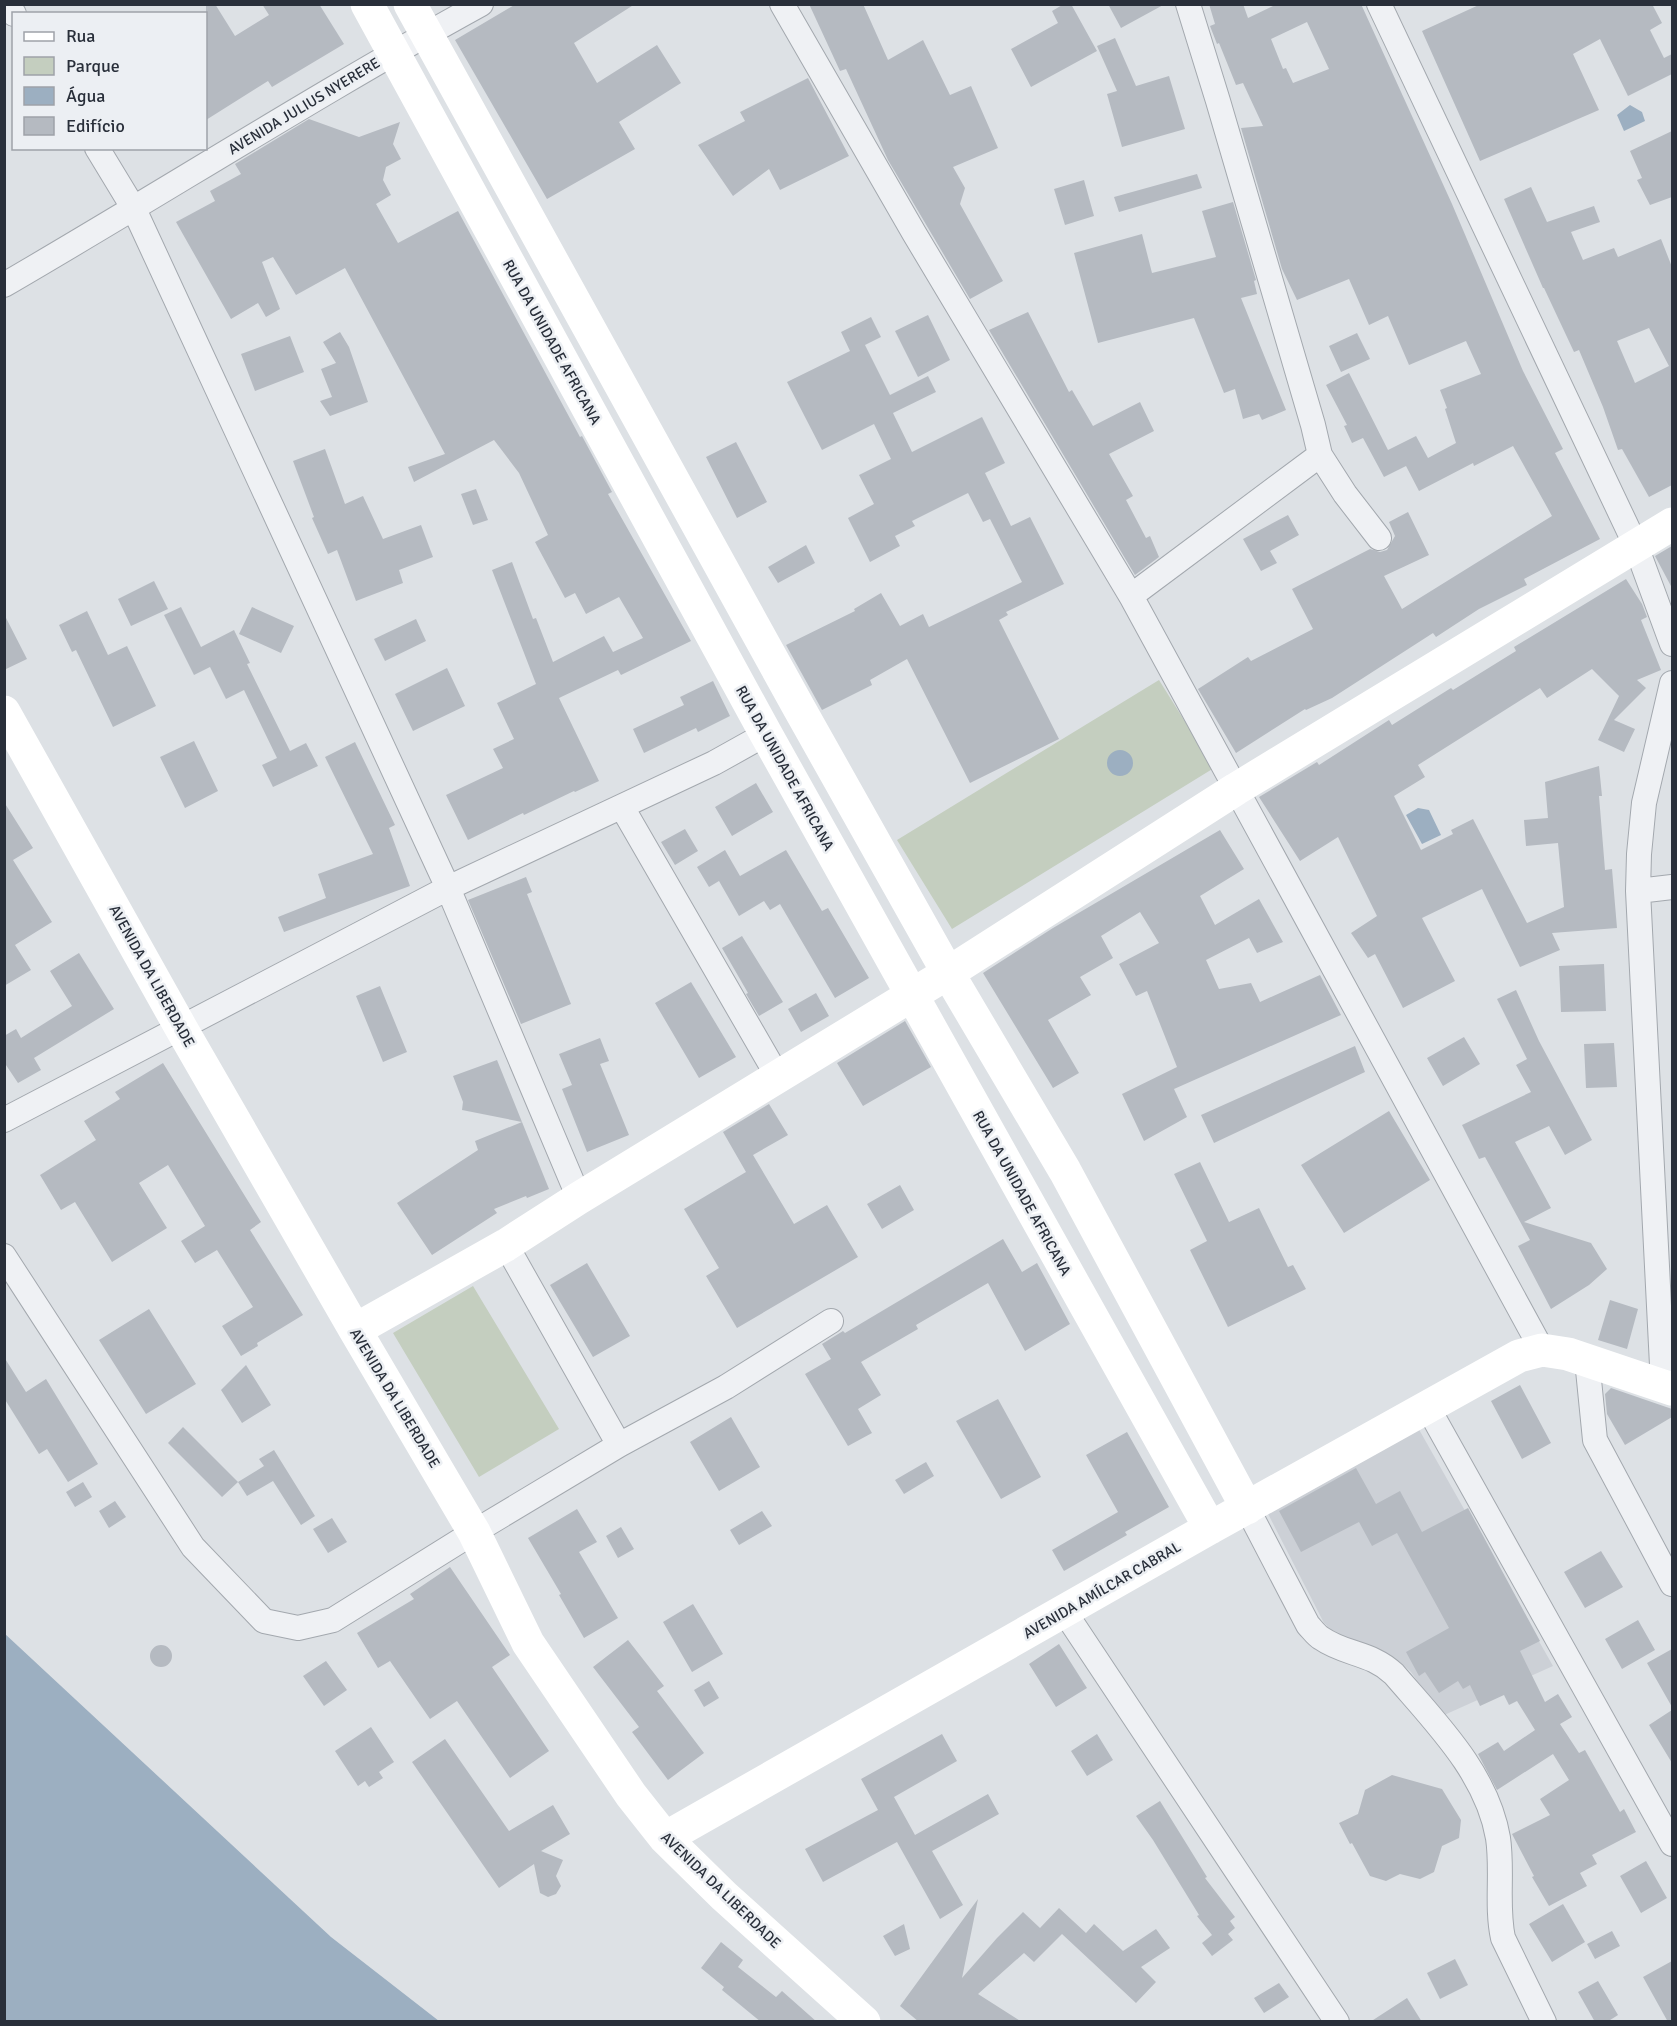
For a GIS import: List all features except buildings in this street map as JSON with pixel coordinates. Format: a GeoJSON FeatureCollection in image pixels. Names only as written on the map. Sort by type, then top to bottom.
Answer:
{"type":"FeatureCollection","features":[{"type":"Feature","properties":{"kind":"street","name":"RUA DA UNIDADE AFRICANA"},"geometry":{"type":"LineString","coordinates":[[367,4],[765,734],[1210,1528]]}},
{"type":"Feature","properties":{"kind":"street"},"geometry":{"type":"LineString","coordinates":[[411,4],[948,973],[1065,1171],[1308,1625],[1320,1638],[1335,1646],[1370,1657],[1383,1664],[1394,1674],[1453,1744],[1489,1802],[1498,1839],[1501,1880],[1500,1925],[1503,1938],[1544,2022]]}},
{"type":"Feature","properties":{"kind":"street","name":"AVENIDA JULIUS NYERERE"},"geometry":{"type":"LineString","coordinates":[[4,285],[394,51],[481,4]]}},
{"type":"Feature","properties":{"kind":"street"},"geometry":{"type":"LineString","coordinates":[[782,4],[914,233],[1131,596],[1542,1350],[1568,1354],[1668,1387],[1638,891],[1644,803],[1672,683]]}},
{"type":"Feature","properties":{"kind":"street"},"geometry":{"type":"LineString","coordinates":[[1188,4],[1314,425],[1320,455],[1379,538]]}},
{"type":"Feature","properties":{"kind":"street"},"geometry":{"type":"LineString","coordinates":[[1379,4],[1635,546],[1672,644]]}},
{"type":"Feature","properties":{"kind":"street"},"geometry":{"type":"LineString","coordinates":[[98,150],[134,209],[448,888],[579,1198]]}},
{"type":"Feature","properties":{"kind":"street"},"geometry":{"type":"LineString","coordinates":[[1131,596],[1320,455]]}},
{"type":"Feature","properties":{"kind":"street"},"geometry":{"type":"LineString","coordinates":[[355,1330],[506,1245],[948,973],[1236,789],[1672,524]]}},
{"type":"Feature","properties":{"kind":"street","name":"AVENIDA DA LIBERDADE"},"geometry":{"type":"LineString","coordinates":[[9,730],[474,1532],[528,1643],[631,1795],[665,1838],[724,1896],[864,2022]]}},
{"type":"Feature","properties":{"kind":"street"},"geometry":{"type":"LineString","coordinates":[[4,1120],[448,888],[714,763],[765,734]]}},
{"type":"Feature","properties":{"kind":"street"},"geometry":{"type":"LineString","coordinates":[[622,807],[778,1077]]}},
{"type":"Feature","properties":{"kind":"street"},"geometry":{"type":"LineString","coordinates":[[1638,891],[1672,887]]}},
{"type":"Feature","properties":{"kind":"street"},"geometry":{"type":"LineString","coordinates":[[506,1245],[619,1445]]}},
{"type":"Feature","properties":{"kind":"street"},"geometry":{"type":"LineString","coordinates":[[4,1256],[193,1547],[264,1621],[298,1628],[333,1620],[474,1532],[619,1445],[726,1387],[831,1321]]}},
{"type":"Feature","properties":{"kind":"street","name":"AVENIDA AMÍLCAR CABRAL"},"geometry":{"type":"LineString","coordinates":[[665,1838],[1427,1406],[1519,1356],[1542,1350]]}},
{"type":"Feature","properties":{"kind":"street"},"geometry":{"type":"LineString","coordinates":[[1587,1360],[1594,1440],[1672,1584]]}},
{"type":"Feature","properties":{"kind":"street"},"geometry":{"type":"LineString","coordinates":[[1427,1406],[1672,1844]]}},
{"type":"Feature","properties":{"kind":"street"},"geometry":{"type":"LineString","coordinates":[[1064,1611],[1337,2022]]}},
{"type":"Feature","properties":{"kind":"shaded area"},"geometry":{"type":"Polygon","coordinates":[[[1417,1426],[1553,1666],[1442,1716],[1411,1672],[1400,1662],[1337,1635],[1324,1623],[1264,1506],[1417,1426]]]}},
{"type":"Feature","properties":{"kind":"green space"},"geometry":{"type":"Polygon","coordinates":[[[1159,680],[1214,768],[952,929],[897,840],[1159,680]]]}},
{"type":"Feature","properties":{"kind":"green space"},"geometry":{"type":"Polygon","coordinates":[[[473,1286],[559,1429],[479,1477],[393,1333],[473,1286]]]}},
{"type":"Feature","properties":{"kind":"water"},"geometry":{"type":"Polygon","coordinates":[[[1630,105],[1642,112],[1645,121],[1624,131],[1617,115],[1630,105]]]}},
{"type":"Feature","properties":{"kind":"water"},"geometry":{"type":"Polygon","coordinates":[[[1120,750],[1129,754],[1133,763],[1129,772],[1120,776],[1111,772],[1107,763],[1111,754],[1120,750]]]}},
{"type":"Feature","properties":{"kind":"water"},"geometry":{"type":"Polygon","coordinates":[[[1418,808],[1429,810],[1441,835],[1422,844],[1406,815],[1418,808]]]}},
{"type":"Feature","properties":{"kind":"water"},"geometry":{"type":"Polygon","coordinates":[[[4,1633],[331,1937],[439,2021],[5,2021],[4,1633]]]}}]}
